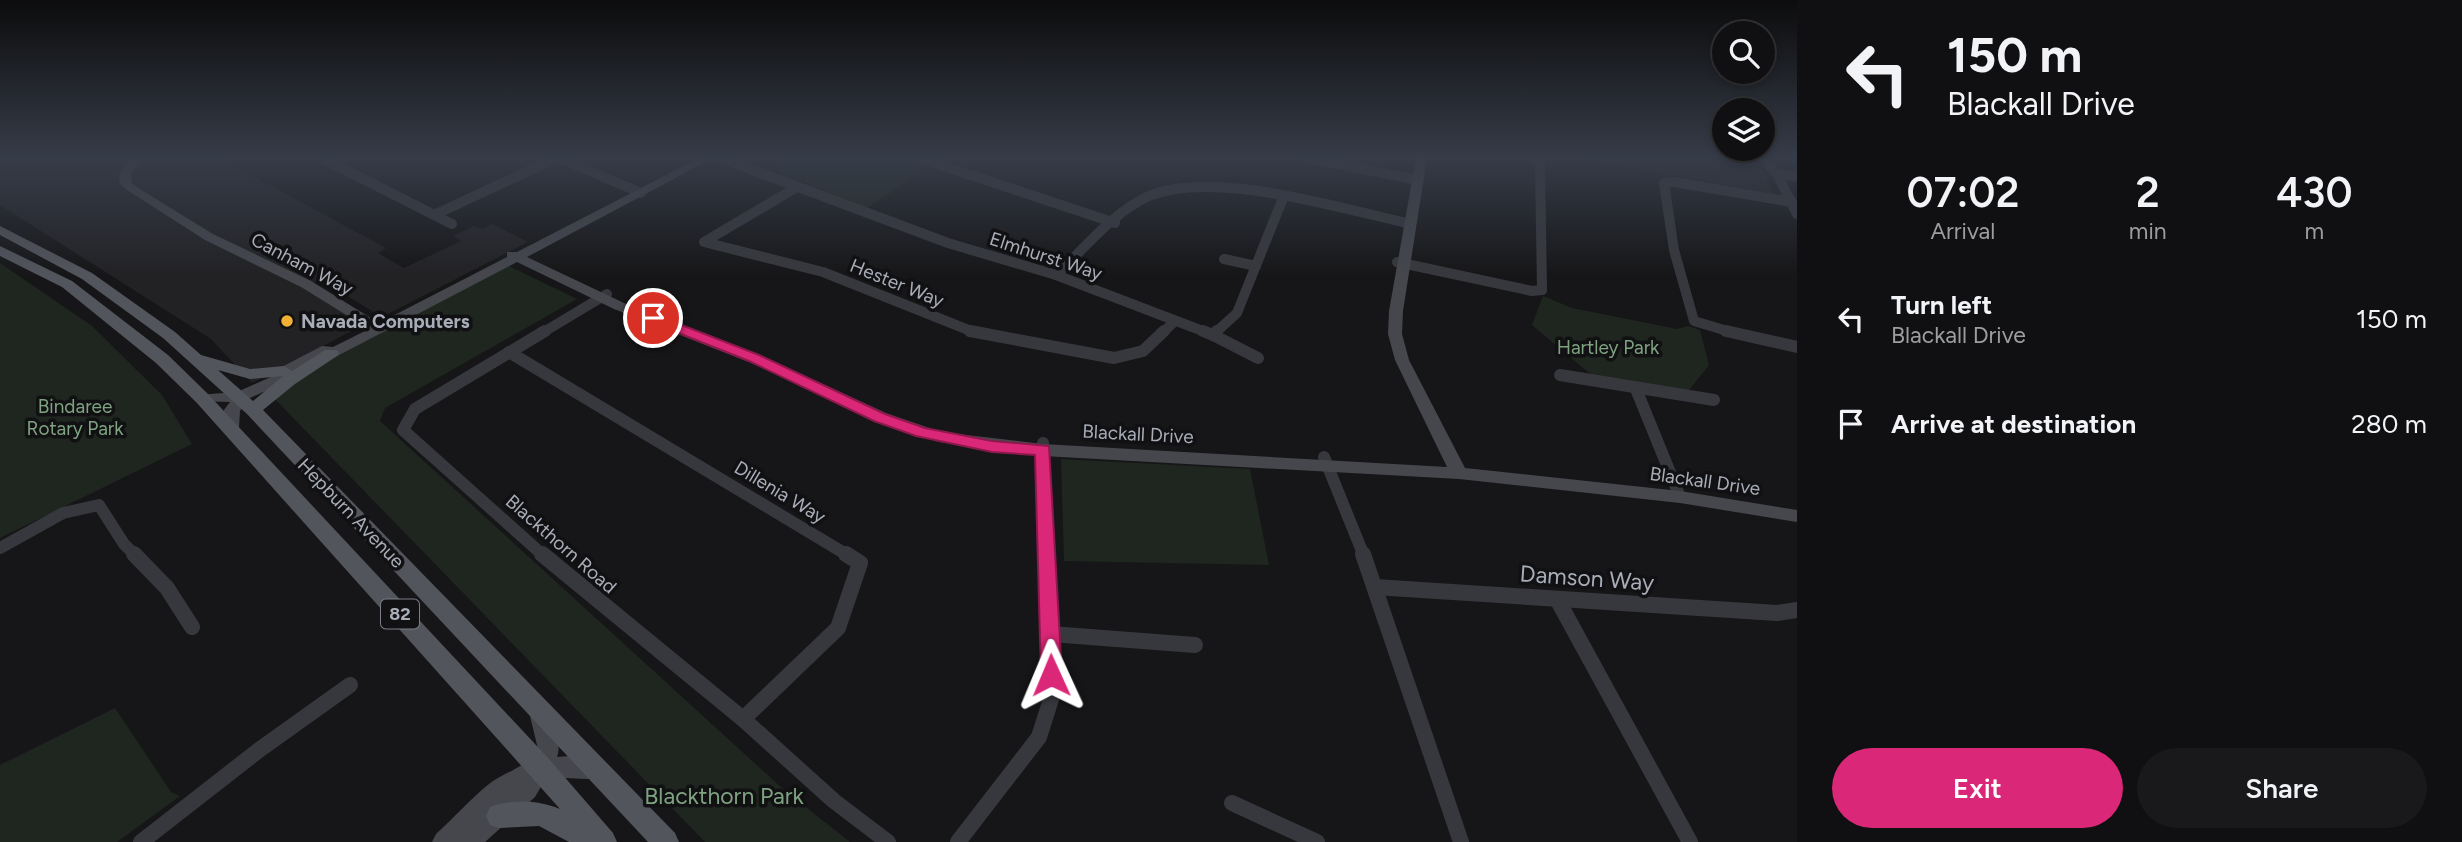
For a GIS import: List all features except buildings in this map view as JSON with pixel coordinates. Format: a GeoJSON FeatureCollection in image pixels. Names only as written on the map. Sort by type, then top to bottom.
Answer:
{"type":"FeatureCollection","features":[{"type":"Feature","properties":{"kind":"main road","name":"Canham Way"},"geometry":{"type":"LineString","coordinates":[[146,197],[209,237],[381,325]]}},
{"type":"Feature","properties":{"kind":"main road","name":"Canham Way"},"geometry":{"type":"LineString","coordinates":[[158,197],[216,233],[307,277],[381,325]]}},
{"type":"Feature","properties":{"kind":"main road"},"geometry":{"type":"LineString","coordinates":[[231,428],[232,410],[289,380],[381,325],[628,197]]}},
{"type":"Feature","properties":{"kind":"main road"},"geometry":{"type":"LineString","coordinates":[[1411,197],[1395,322],[1397,345],[1451,469]]}},
{"type":"Feature","properties":{"kind":"main road","name":"Hepburn Avenue"},"geometry":{"type":"LineString","coordinates":[[0,230],[87,276],[199,359],[246,404],[666,842]]}},
{"type":"Feature","properties":{"kind":"main road","name":"Hepburn Avenue"},"geometry":{"type":"LineString","coordinates":[[0,250],[67,284],[162,359],[202,398],[540,767],[604,842]]}},
{"type":"Feature","properties":{"kind":"main road","name":"Blackall Drive"},"geometry":{"type":"LineString","coordinates":[[518,254],[604,296],[754,358],[894,423],[962,441],[1451,469],[1679,493],[1797,509]]}},
{"type":"Feature","properties":{"kind":"main road"},"geometry":{"type":"LineString","coordinates":[[202,398],[246,404],[284,371],[381,325]]}},
{"type":"Feature","properties":{"kind":"main road"},"geometry":{"type":"LineString","coordinates":[[199,359],[250,374],[284,371]]}},
{"type":"Feature","properties":{"kind":"main road","name":"Blackall Drive"},"geometry":{"type":"LineString","coordinates":[[1679,493],[1797,516]]}},
{"type":"Feature","properties":{"kind":"main road"},"geometry":{"type":"LineString","coordinates":[[468,842],[527,790],[540,767],[549,750],[549,740],[539,710]]}},
{"type":"Feature","properties":{"kind":"main road"},"geometry":{"type":"LineString","coordinates":[[444,842],[516,777],[540,767],[566,764],[597,771]]}},
{"type":"Feature","properties":{"kind":"main road"},"geometry":{"type":"LineString","coordinates":[[499,816],[532,811],[554,817],[592,842]]}},
{"type":"Feature","properties":{"kind":"street"},"geometry":{"type":"LineString","coordinates":[[399,197],[452,224]]}},
{"type":"Feature","properties":{"kind":"street"},"geometry":{"type":"LineString","coordinates":[[434,215],[473,197]]}},
{"type":"Feature","properties":{"kind":"street","name":"Hester Way"},"geometry":{"type":"LineString","coordinates":[[780,197],[704,242],[823,272],[972,332],[1011,341],[1114,358],[1143,351],[1174,322]]}},
{"type":"Feature","properties":{"kind":"street","name":"Elmhurst Way"},"geometry":{"type":"LineString","coordinates":[[825,197],[948,243],[1056,275],[1213,335],[1258,358]]}},
{"type":"Feature","properties":{"kind":"street"},"geometry":{"type":"LineString","coordinates":[[1038,197],[1115,223]]}},
{"type":"Feature","properties":{"kind":"street"},"geometry":{"type":"LineString","coordinates":[[1056,275],[1149,197]]}},
{"type":"Feature","properties":{"kind":"street"},"geometry":{"type":"LineString","coordinates":[[1279,197],[1406,223]]}},
{"type":"Feature","properties":{"kind":"street"},"geometry":{"type":"LineString","coordinates":[[1401,263],[1532,291],[1542,290],[1541,197]]}},
{"type":"Feature","properties":{"kind":"street"},"geometry":{"type":"LineString","coordinates":[[1666,197],[1674,250],[1694,321],[1703,326],[1797,347]]}},
{"type":"Feature","properties":{"kind":"street"},"geometry":{"type":"LineString","coordinates":[[1763,197],[1791,202]]}},
{"type":"Feature","properties":{"kind":"street"},"geometry":{"type":"LineString","coordinates":[[1789,197],[1797,214]]}},
{"type":"Feature","properties":{"kind":"street"},"geometry":{"type":"LineString","coordinates":[[1213,335],[1237,313],[1283,198]]}},
{"type":"Feature","properties":{"kind":"street"},"geometry":{"type":"LineString","coordinates":[[1224,259],[1256,266]]}},
{"type":"Feature","properties":{"kind":"street","name":"Blackthorn Road"},"geometry":{"type":"LineString","coordinates":[[604,296],[415,409],[403,430],[552,563],[743,719],[834,801],[888,842]]}},
{"type":"Feature","properties":{"kind":"street","name":"Dillenia Way"},"geometry":{"type":"LineString","coordinates":[[509,352],[860,563],[838,628],[743,719]]}},
{"type":"Feature","properties":{"kind":"street"},"geometry":{"type":"LineString","coordinates":[[1560,375],[1714,400]]}},
{"type":"Feature","properties":{"kind":"street"},"geometry":{"type":"LineString","coordinates":[[1636,389],[1679,493]]}},
{"type":"Feature","properties":{"kind":"street"},"geometry":{"type":"LineString","coordinates":[[958,842],[1039,737],[1052,696],[1043,447]]}},
{"type":"Feature","properties":{"kind":"street"},"geometry":{"type":"LineString","coordinates":[[1325,460],[1375,587],[1461,842]]}},
{"type":"Feature","properties":{"kind":"street"},"geometry":{"type":"LineString","coordinates":[[0,548],[74,509],[92,504],[104,509],[116,533],[167,588],[192,627]]}},
{"type":"Feature","properties":{"kind":"street","name":"Damson Way"},"geometry":{"type":"LineString","coordinates":[[1375,587],[1777,613],[1797,610]]}},
{"type":"Feature","properties":{"kind":"street"},"geometry":{"type":"LineString","coordinates":[[1558,599],[1690,842]]}},
{"type":"Feature","properties":{"kind":"street"},"geometry":{"type":"LineString","coordinates":[[1051,634],[1153,644],[1195,645]]}},
{"type":"Feature","properties":{"kind":"street"},"geometry":{"type":"LineString","coordinates":[[141,842],[259,750],[351,685]]}},
{"type":"Feature","properties":{"kind":"street"},"geometry":{"type":"LineString","coordinates":[[1231,803],[1317,842]]}},
{"type":"Feature","properties":{"kind":"shaded area"},"geometry":{"type":"Polygon","coordinates":[[[0,197],[292,197],[386,248],[378,253],[404,268],[461,241],[453,236],[474,226],[482,229],[492,224],[528,242],[382,317],[319,279],[305,288],[365,324],[252,383],[211,339],[0,205],[0,197]]]}},
{"type":"Feature","properties":{"kind":"green space"},"geometry":{"type":"Polygon","coordinates":[[[841,197],[883,197],[867,208],[841,197]]]}},
{"type":"Feature","properties":{"kind":"green space","name":"Bindaree Rotary Park"},"geometry":{"type":"Polygon","coordinates":[[[0,263],[92,326],[162,395],[192,444],[0,538],[0,263]]]}},
{"type":"Feature","properties":{"kind":"green space","name":"Blackthorn Park"},"geometry":{"type":"Polygon","coordinates":[[[509,266],[577,299],[385,408],[380,421],[783,789],[850,842],[705,842],[268,392],[509,266]]]}},
{"type":"Feature","properties":{"kind":"green space","name":"Hartley Park"},"geometry":{"type":"Polygon","coordinates":[[[1543,296],[1572,308],[1677,329],[1688,326],[1700,330],[1709,365],[1689,390],[1594,377],[1532,325],[1543,296]]]}},
{"type":"Feature","properties":{"kind":"green space"},"geometry":{"type":"Polygon","coordinates":[[[1061,459],[1250,469],[1269,565],[1064,561],[1061,459]]]}},
{"type":"Feature","properties":{"kind":"green space"},"geometry":{"type":"Polygon","coordinates":[[[115,708],[171,792],[180,796],[117,842],[0,842],[0,765],[115,708]]]}},
{"type":"Feature","properties":{"kind":"place","name":"Navada Computers"},"geometry":{"type":"Point","coordinates":[287,321]}},
{"type":"Feature","properties":{"kind":"route"},"geometry":{"type":"LineString","coordinates":[[653,318],[754,358],[880,417],[922,432],[992,446],[1043,450],[1051,675]]}}]}
